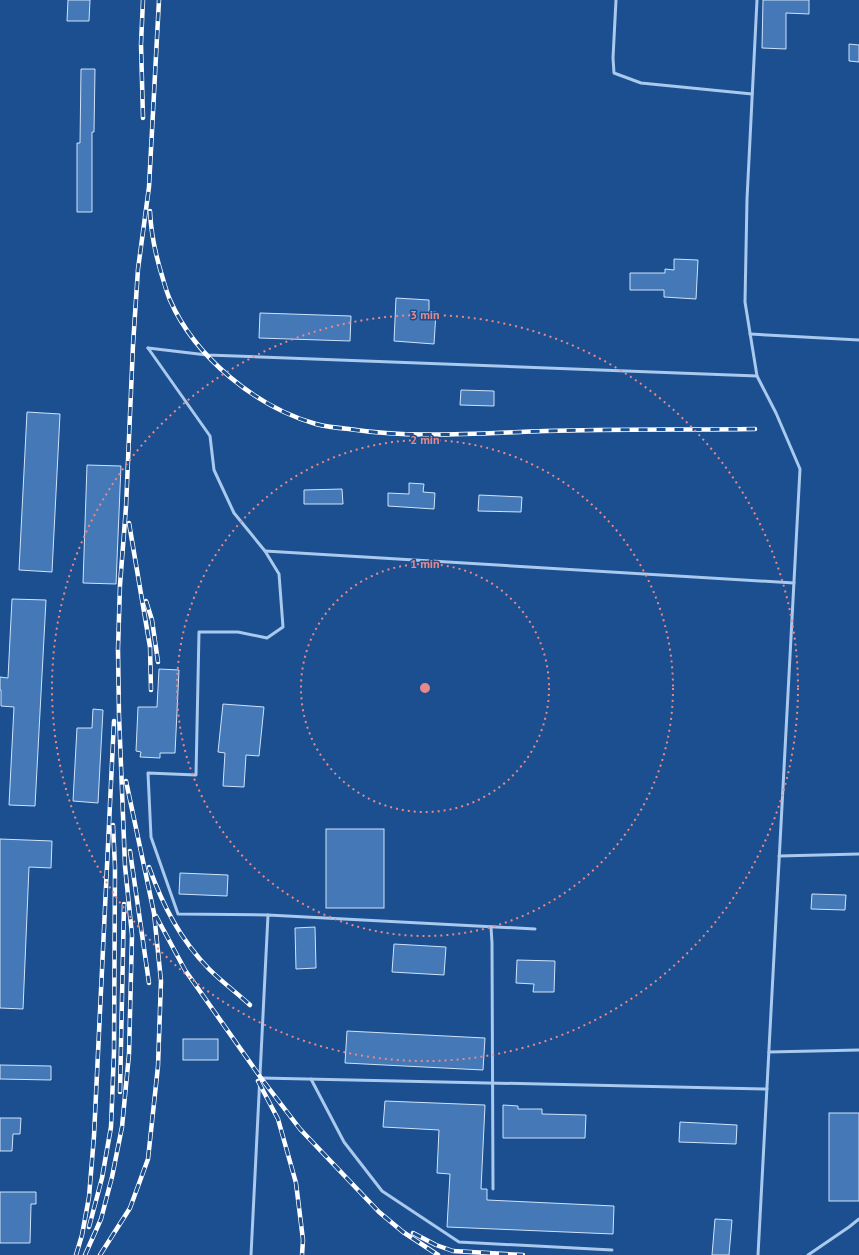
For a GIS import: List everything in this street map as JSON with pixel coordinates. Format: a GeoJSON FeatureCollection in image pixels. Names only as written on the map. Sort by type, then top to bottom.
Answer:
{"type":"FeatureCollection","features":[{"type":"Feature","properties":{"kind":"lane"},"geometry":{"type":"LineString","coordinates":[[616,0],[613,58],[614,73],[641,84],[752,94]]}},
{"type":"Feature","properties":{"kind":"lane"},"geometry":{"type":"LineString","coordinates":[[757,0],[747,199],[745,302],[757,376],[776,413],[800,469],[758,1255]]}},
{"type":"Feature","properties":{"kind":"lane"},"geometry":{"type":"LineString","coordinates":[[750,334],[859,340]]}},
{"type":"Feature","properties":{"kind":"lane"},"geometry":{"type":"LineString","coordinates":[[535,929],[268,915],[178,914],[151,837],[148,773],[196,775],[199,632],[238,632],[267,638],[282,627],[279,574],[265,551],[234,513],[214,470],[210,436],[148,348],[215,355],[757,376]]}},
{"type":"Feature","properties":{"kind":"lane"},"geometry":{"type":"LineString","coordinates":[[265,551],[794,583]]}},
{"type":"Feature","properties":{"kind":"lane"},"geometry":{"type":"LineString","coordinates":[[779,856],[859,854]]}},
{"type":"Feature","properties":{"kind":"lane"},"geometry":{"type":"LineString","coordinates":[[252,1255],[268,915]]}},
{"type":"Feature","properties":{"kind":"lane"},"geometry":{"type":"LineString","coordinates":[[491,927],[492,1189]]}},
{"type":"Feature","properties":{"kind":"lane"},"geometry":{"type":"LineString","coordinates":[[769,1052],[859,1050]]}},
{"type":"Feature","properties":{"kind":"lane"},"geometry":{"type":"LineString","coordinates":[[261,1078],[767,1089]]}},
{"type":"Feature","properties":{"kind":"lane"},"geometry":{"type":"LineString","coordinates":[[312,1079],[344,1142],[382,1191],[459,1242],[612,1250]]}},
{"type":"Feature","properties":{"kind":"lane"},"geometry":{"type":"LineString","coordinates":[[808,1255],[859,1219]]}},
{"type":"Feature","properties":{"kind":"building"},"geometry":{"type":"Polygon","coordinates":[[[68,0],[90,0],[89,21],[67,21],[68,0]]]}},
{"type":"Feature","properties":{"kind":"building"},"geometry":{"type":"Polygon","coordinates":[[[763,0],[809,0],[809,14],[786,13],[786,49],[762,48],[763,0]]]}},
{"type":"Feature","properties":{"kind":"building"},"geometry":{"type":"Polygon","coordinates":[[[849,44],[859,45],[859,62],[849,61],[849,44]]]}},
{"type":"Feature","properties":{"kind":"building"},"geometry":{"type":"Polygon","coordinates":[[[81,69],[95,69],[94,132],[92,132],[92,212],[77,212],[77,143],[80,143],[81,69]]]}},
{"type":"Feature","properties":{"kind":"building"},"geometry":{"type":"Polygon","coordinates":[[[674,259],[698,260],[696,299],[664,297],[664,290],[630,290],[630,273],[665,273],[665,269],[674,270],[674,259]]]}},
{"type":"Feature","properties":{"kind":"building"},"geometry":{"type":"Polygon","coordinates":[[[396,298],[429,300],[429,312],[436,312],[434,344],[394,341],[396,298]]]}},
{"type":"Feature","properties":{"kind":"building"},"geometry":{"type":"Polygon","coordinates":[[[260,313],[351,316],[350,341],[259,338],[260,313]]]}},
{"type":"Feature","properties":{"kind":"building"},"geometry":{"type":"Polygon","coordinates":[[[461,390],[494,391],[494,406],[460,405],[461,390]]]}},
{"type":"Feature","properties":{"kind":"building"},"geometry":{"type":"Polygon","coordinates":[[[27,412],[60,414],[52,572],[19,570],[27,412]]]}},
{"type":"Feature","properties":{"kind":"building"},"geometry":{"type":"Polygon","coordinates":[[[87,465],[121,466],[116,584],[83,583],[87,465]]]}},
{"type":"Feature","properties":{"kind":"building"},"geometry":{"type":"Polygon","coordinates":[[[409,483],[424,484],[423,492],[435,493],[434,509],[388,506],[388,493],[409,494],[409,483]]]}},
{"type":"Feature","properties":{"kind":"building"},"geometry":{"type":"Polygon","coordinates":[[[342,489],[343,504],[304,504],[304,490],[342,489]]]}},
{"type":"Feature","properties":{"kind":"building"},"geometry":{"type":"Polygon","coordinates":[[[479,495],[522,497],[521,512],[478,511],[479,495]]]}},
{"type":"Feature","properties":{"kind":"building"},"geometry":{"type":"Polygon","coordinates":[[[12,599],[46,600],[35,806],[9,805],[14,707],[1,706],[0,677],[8,678],[12,599]]]}},
{"type":"Feature","properties":{"kind":"building"},"geometry":{"type":"Polygon","coordinates":[[[159,669],[179,670],[175,753],[160,753],[160,758],[140,757],[141,752],[136,751],[138,707],[157,707],[159,669]]]}},
{"type":"Feature","properties":{"kind":"building"},"geometry":{"type":"Polygon","coordinates":[[[223,704],[264,707],[259,756],[246,755],[244,787],[223,786],[225,753],[218,752],[223,704]]]}},
{"type":"Feature","properties":{"kind":"building"},"geometry":{"type":"Polygon","coordinates":[[[93,709],[103,710],[98,803],[73,801],[77,728],[92,728],[93,709]]]}},
{"type":"Feature","properties":{"kind":"building"},"geometry":{"type":"Polygon","coordinates":[[[326,829],[384,829],[384,908],[326,908],[326,829]]]}},
{"type":"Feature","properties":{"kind":"building"},"geometry":{"type":"Polygon","coordinates":[[[0,839],[52,841],[51,868],[29,867],[23,1009],[0,1008],[0,839]]]}},
{"type":"Feature","properties":{"kind":"building"},"geometry":{"type":"Polygon","coordinates":[[[180,873],[228,875],[227,896],[179,894],[180,873]]]}},
{"type":"Feature","properties":{"kind":"building"},"geometry":{"type":"Polygon","coordinates":[[[812,894],[846,895],[845,910],[811,909],[812,894]]]}},
{"type":"Feature","properties":{"kind":"building"},"geometry":{"type":"Polygon","coordinates":[[[315,927],[316,968],[296,969],[295,928],[315,927]]]}},
{"type":"Feature","properties":{"kind":"building"},"geometry":{"type":"Polygon","coordinates":[[[394,944],[446,947],[444,975],[392,972],[394,944]]]}},
{"type":"Feature","properties":{"kind":"building"},"geometry":{"type":"Polygon","coordinates":[[[517,960],[555,961],[554,992],[533,992],[534,984],[516,983],[517,960]]]}},
{"type":"Feature","properties":{"kind":"building"},"geometry":{"type":"Polygon","coordinates":[[[347,1031],[485,1038],[483,1070],[345,1063],[347,1031]]]}},
{"type":"Feature","properties":{"kind":"building"},"geometry":{"type":"Polygon","coordinates":[[[183,1039],[218,1039],[218,1060],[183,1060],[183,1039]]]}},
{"type":"Feature","properties":{"kind":"building"},"geometry":{"type":"Polygon","coordinates":[[[0,1065],[51,1066],[51,1080],[0,1079],[0,1065]]]}},
{"type":"Feature","properties":{"kind":"building"},"geometry":{"type":"Polygon","coordinates":[[[385,1101],[485,1105],[481,1189],[487,1189],[487,1200],[614,1206],[613,1234],[447,1227],[450,1174],[437,1173],[439,1130],[383,1127],[385,1101]]]}},
{"type":"Feature","properties":{"kind":"building"},"geometry":{"type":"Polygon","coordinates":[[[503,1105],[518,1106],[518,1109],[542,1109],[542,1114],[586,1115],[585,1138],[503,1138],[503,1105]]]}},
{"type":"Feature","properties":{"kind":"building"},"geometry":{"type":"Polygon","coordinates":[[[829,1113],[859,1113],[859,1201],[829,1201],[829,1113]]]}},
{"type":"Feature","properties":{"kind":"building"},"geometry":{"type":"Polygon","coordinates":[[[0,1118],[21,1118],[20,1134],[13,1134],[12,1151],[0,1151],[0,1118]]]}},
{"type":"Feature","properties":{"kind":"building"},"geometry":{"type":"Polygon","coordinates":[[[680,1122],[737,1125],[736,1144],[679,1142],[680,1122]]]}},
{"type":"Feature","properties":{"kind":"building"},"geometry":{"type":"Polygon","coordinates":[[[0,1192],[36,1192],[36,1204],[31,1204],[30,1243],[0,1243],[0,1192]]]}},
{"type":"Feature","properties":{"kind":"building"},"geometry":{"type":"Polygon","coordinates":[[[715,1219],[732,1220],[729,1255],[712,1255],[715,1219]]]}},
{"type":"Feature","properties":{"kind":"railway"},"geometry":{"type":"LineString","coordinates":[[143,0],[141,44],[143,118]]}},
{"type":"Feature","properties":{"kind":"railway"},"geometry":{"type":"LineString","coordinates":[[85,1255],[101,1219],[112,1177],[122,1127],[129,1054],[132,935],[125,866],[118,649],[133,345],[138,269],[149,187],[159,0]]}},
{"type":"Feature","properties":{"kind":"railway"},"geometry":{"type":"LineString","coordinates":[[150,211],[154,245],[167,292],[181,321],[195,341],[211,360],[250,392],[271,405],[316,424],[373,432],[423,435],[572,430],[755,429]]}},
{"type":"Feature","properties":{"kind":"railway"},"geometry":{"type":"LineString","coordinates":[[129,523],[150,647],[151,690]]}},
{"type":"Feature","properties":{"kind":"railway"},"geometry":{"type":"LineString","coordinates":[[146,601],[152,620],[158,662]]}},
{"type":"Feature","properties":{"kind":"railway"},"geometry":{"type":"LineString","coordinates":[[76,1255],[82,1235],[89,1197],[94,1136],[114,721]]}},
{"type":"Feature","properties":{"kind":"railway"},"geometry":{"type":"LineString","coordinates":[[100,1255],[130,1208],[148,1159],[158,1066],[161,981],[154,913],[126,781]]}},
{"type":"Feature","properties":{"kind":"railway"},"geometry":{"type":"LineString","coordinates":[[89,1227],[102,1178],[111,1127],[114,1052],[115,867],[113,825]]}},
{"type":"Feature","properties":{"kind":"railway"},"geometry":{"type":"LineString","coordinates":[[130,851],[149,983]]}},
{"type":"Feature","properties":{"kind":"railway"},"geometry":{"type":"LineString","coordinates":[[149,867],[166,909],[189,946],[209,969],[250,1005]]}},
{"type":"Feature","properties":{"kind":"railway"},"geometry":{"type":"LineString","coordinates":[[120,1092],[124,904]]}},
{"type":"Feature","properties":{"kind":"railway"},"geometry":{"type":"LineString","coordinates":[[156,916],[185,970],[261,1078],[300,1129],[379,1212],[403,1232],[438,1255]]}},
{"type":"Feature","properties":{"kind":"railway"},"geometry":{"type":"LineString","coordinates":[[258,1081],[278,1119],[296,1183],[303,1240],[302,1255]]}},
{"type":"Feature","properties":{"kind":"railway"},"geometry":{"type":"LineString","coordinates":[[413,1233],[436,1245],[453,1251],[523,1255]]}}]}
